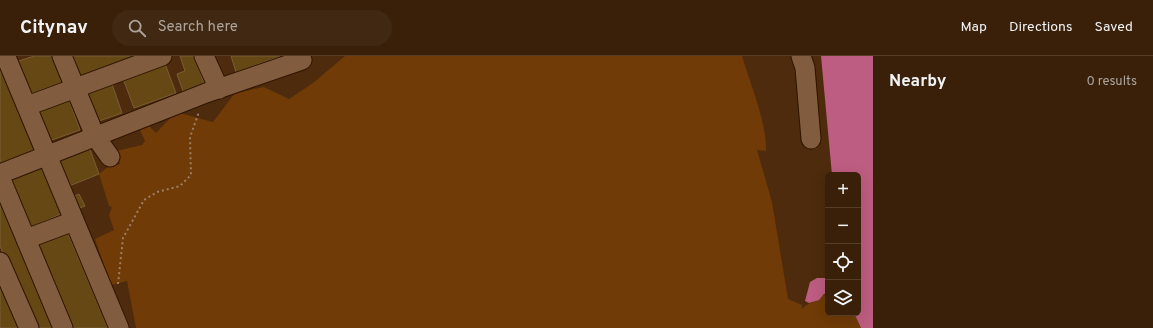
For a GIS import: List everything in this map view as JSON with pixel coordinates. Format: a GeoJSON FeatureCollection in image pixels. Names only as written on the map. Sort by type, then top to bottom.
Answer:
{"type":"FeatureCollection","features":[{"type":"Feature","properties":{"kind":"lane"},"geometry":{"type":"LineString","coordinates":[[62,56],[95,136],[110,157]]}},
{"type":"Feature","properties":{"kind":"lane"},"geometry":{"type":"LineString","coordinates":[[26,106],[162,56]]}},
{"type":"Feature","properties":{"kind":"lane"},"geometry":{"type":"LineString","coordinates":[[204,56],[212,91]]}},
{"type":"Feature","properties":{"kind":"lane"},"geometry":{"type":"LineString","coordinates":[[801,56],[805,68],[811,139]]}},
{"type":"Feature","properties":{"kind":"lane"},"geometry":{"type":"LineString","coordinates":[[5,57],[119,328]]}},
{"type":"Feature","properties":{"kind":"lane"},"geometry":{"type":"LineString","coordinates":[[0,174],[212,91],[302,60]]}},
{"type":"Feature","properties":{"kind":"lane"},"geometry":{"type":"LineString","coordinates":[[0,177],[63,328]]}},
{"type":"Feature","properties":{"kind":"lane"},"geometry":{"type":"LineString","coordinates":[[26,240],[74,221]]}},
{"type":"Feature","properties":{"kind":"lane"},"geometry":{"type":"LineString","coordinates":[[0,262],[28,328]]}},
{"type":"Feature","properties":{"kind":"path"},"geometry":{"type":"LineString","coordinates":[[118,285],[123,238],[144,200],[157,192],[180,186],[191,176],[190,137],[212,91]]}},
{"type":"Feature","properties":{"kind":"shaded area"},"geometry":{"type":"Polygon","coordinates":[[[345,56],[742,56],[764,128],[766,151],[757,150],[772,202],[788,299],[802,305],[802,309],[825,294],[825,316],[855,316],[861,328],[136,328],[127,281],[111,285],[95,239],[114,230],[109,215],[112,207],[109,206],[99,174],[108,167],[120,164],[116,151],[142,145],[145,141],[140,130],[149,126],[156,133],[176,112],[213,122],[235,93],[264,87],[289,99],[313,83],[345,56]]]}},
{"type":"Feature","properties":{"kind":"shaded area"},"geometry":{"type":"Polygon","coordinates":[[[821,56],[873,56],[873,328],[861,328],[855,316],[861,316],[861,172],[832,172],[821,56]]]}},
{"type":"Feature","properties":{"kind":"shaded area"},"geometry":{"type":"Polygon","coordinates":[[[817,278],[825,278],[825,294],[819,300],[809,303],[805,301],[810,282],[817,278]]]}},
{"type":"Feature","properties":{"kind":"building"},"geometry":{"type":"Polygon","coordinates":[[[34,56],[54,56],[63,82],[27,95],[16,62],[34,56]]]}},
{"type":"Feature","properties":{"kind":"building"},"geometry":{"type":"Polygon","coordinates":[[[73,56],[143,56],[81,78],[73,56]]]}},
{"type":"Feature","properties":{"kind":"building"},"geometry":{"type":"Polygon","coordinates":[[[180,56],[194,56],[204,83],[183,91],[177,74],[185,71],[180,56]]]}},
{"type":"Feature","properties":{"kind":"building"},"geometry":{"type":"Polygon","coordinates":[[[231,56],[281,56],[236,72],[231,56]]]}},
{"type":"Feature","properties":{"kind":"building"},"geometry":{"type":"Polygon","coordinates":[[[164,61],[176,93],[134,108],[122,76],[164,61]]]}},
{"type":"Feature","properties":{"kind":"building"},"geometry":{"type":"Polygon","coordinates":[[[0,69],[35,150],[2,164],[0,160],[0,69]]]}},
{"type":"Feature","properties":{"kind":"building"},"geometry":{"type":"Polygon","coordinates":[[[111,81],[122,113],[96,122],[84,90],[111,81]]]}},
{"type":"Feature","properties":{"kind":"building"},"geometry":{"type":"Polygon","coordinates":[[[68,97],[80,130],[46,142],[34,110],[68,97]]]}},
{"type":"Feature","properties":{"kind":"building"},"geometry":{"type":"Polygon","coordinates":[[[88,144],[99,174],[64,188],[53,157],[88,144]]]}},
{"type":"Feature","properties":{"kind":"building"},"geometry":{"type":"Polygon","coordinates":[[[38,160],[61,214],[29,228],[6,173],[38,160]]]}},
{"type":"Feature","properties":{"kind":"building"},"geometry":{"type":"Polygon","coordinates":[[[79,194],[85,206],[75,210],[70,198],[79,194]]]}},
{"type":"Feature","properties":{"kind":"building"},"geometry":{"type":"Polygon","coordinates":[[[0,198],[55,328],[34,328],[0,246],[0,198]]]}},
{"type":"Feature","properties":{"kind":"building"},"geometry":{"type":"Polygon","coordinates":[[[65,226],[108,328],[70,328],[33,240],[65,226]]]}},
{"type":"Feature","properties":{"kind":"building"},"geometry":{"type":"Polygon","coordinates":[[[0,283],[20,328],[0,328],[0,283]]]}}]}
